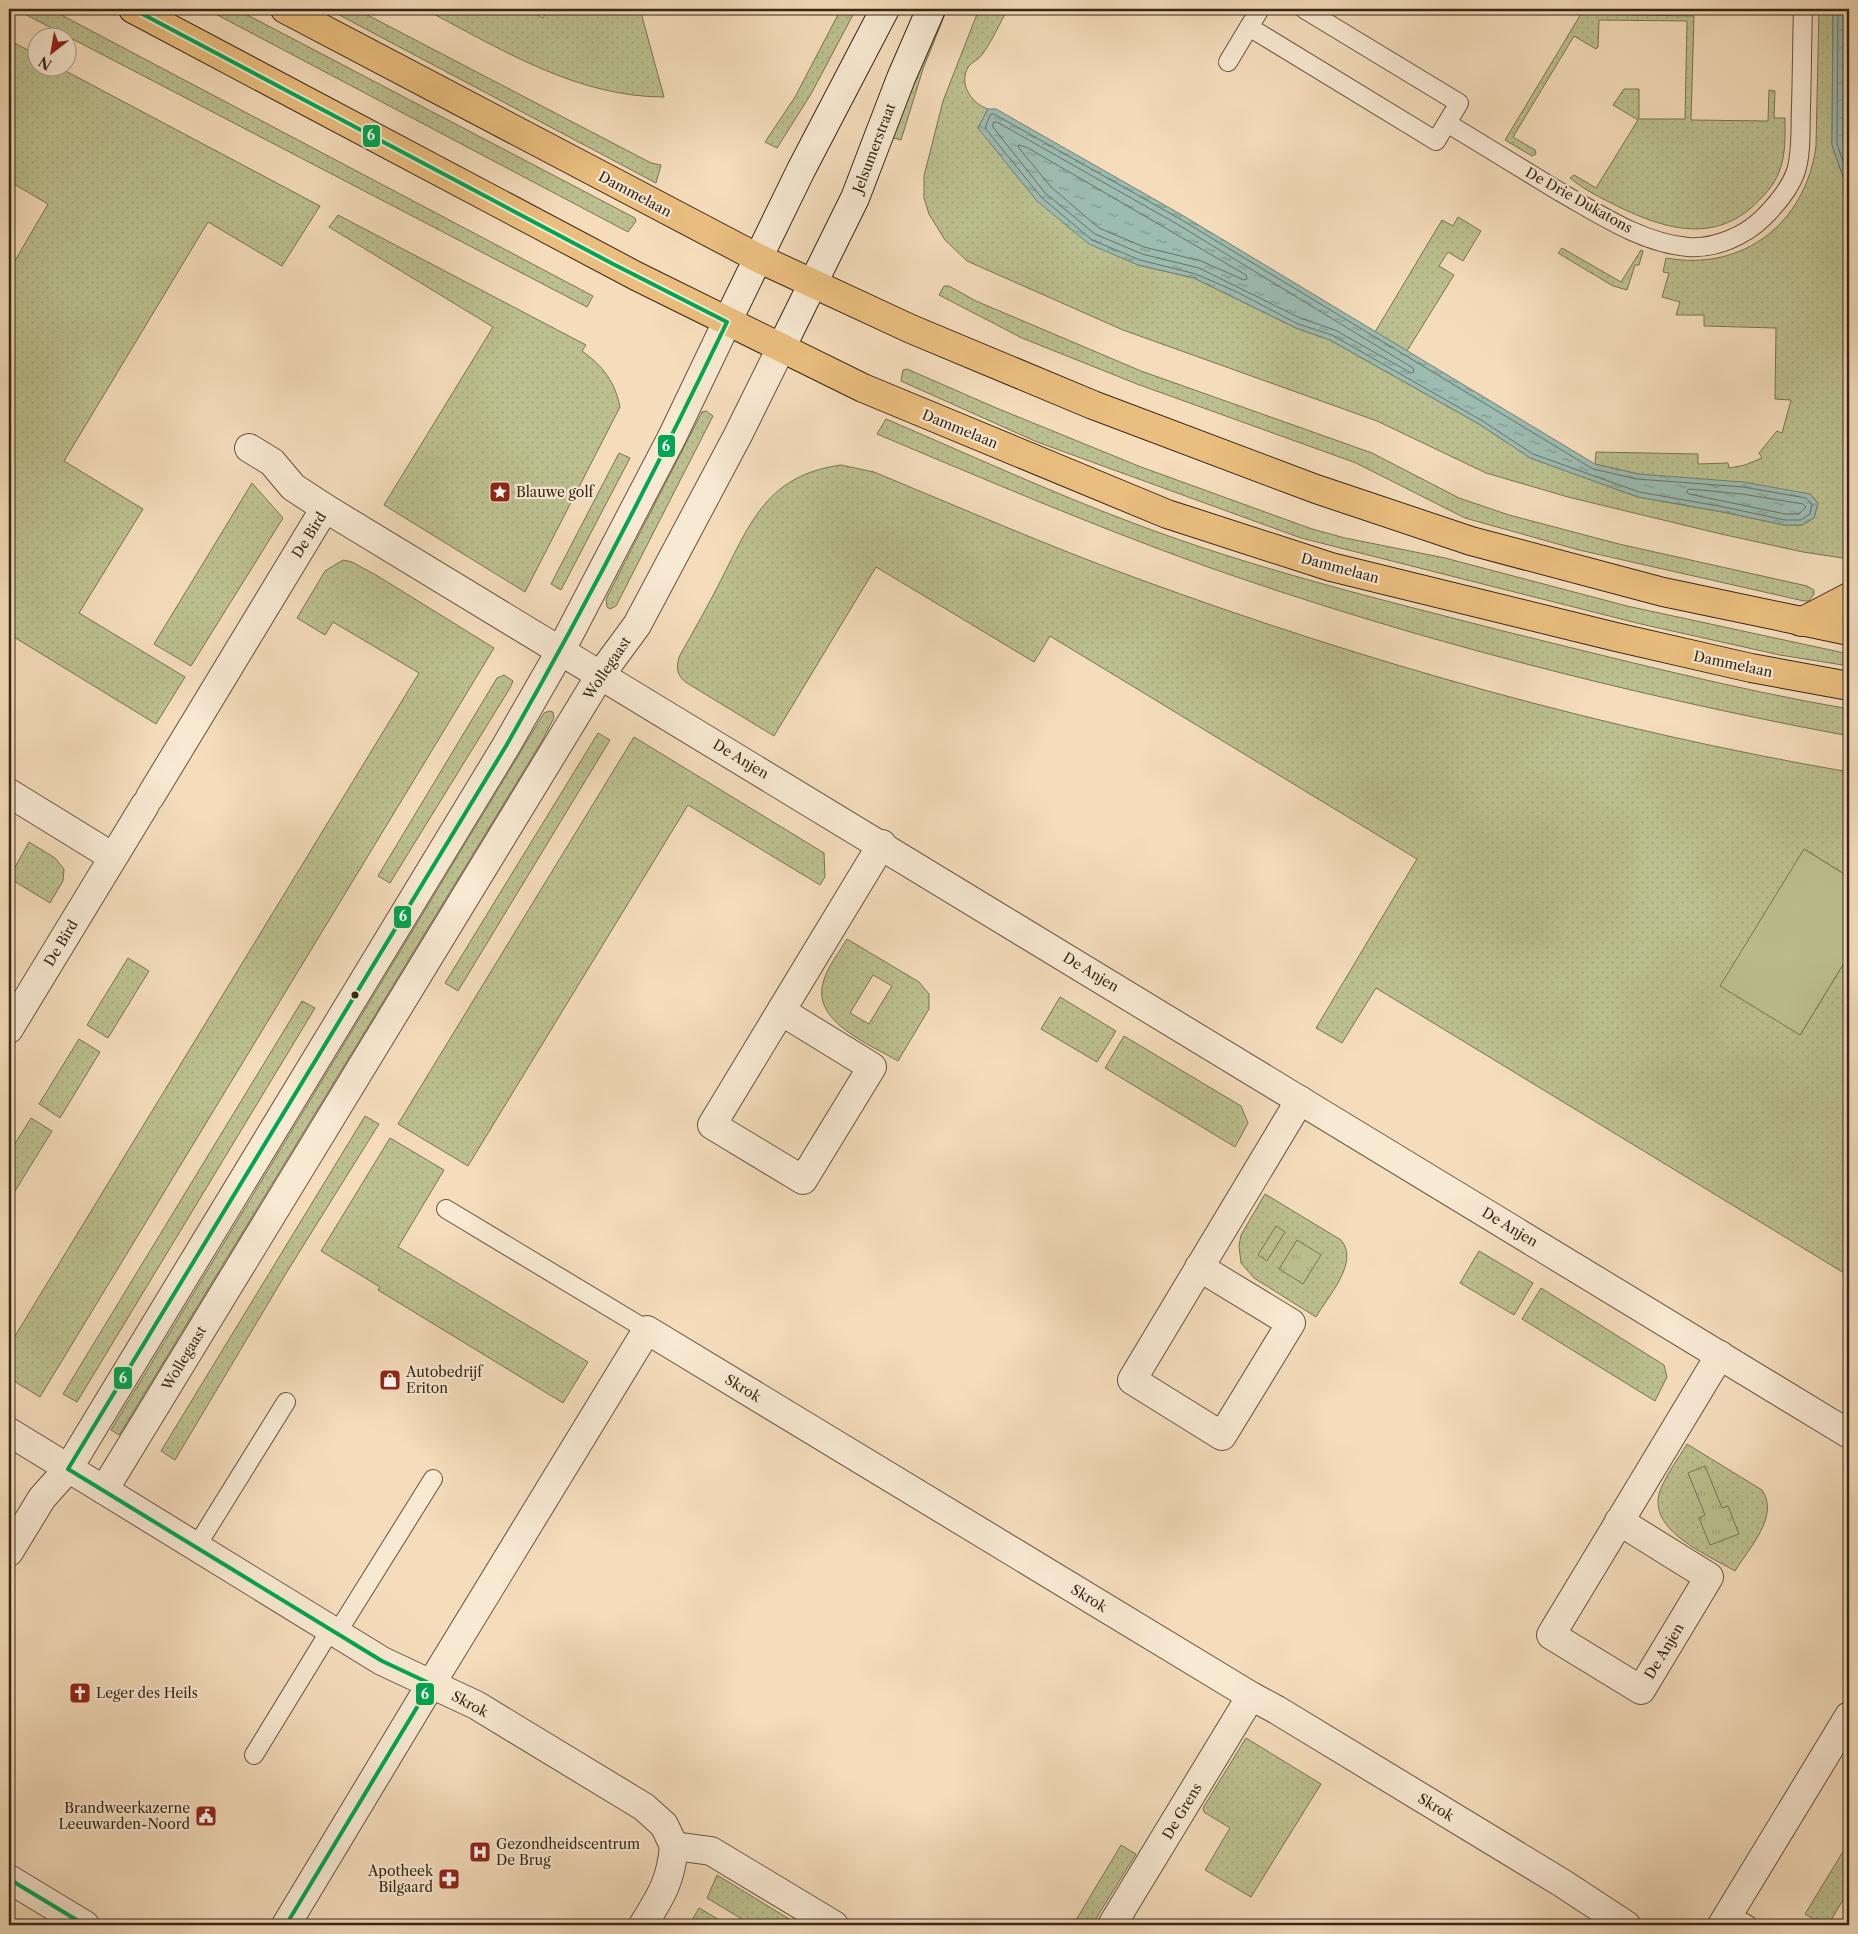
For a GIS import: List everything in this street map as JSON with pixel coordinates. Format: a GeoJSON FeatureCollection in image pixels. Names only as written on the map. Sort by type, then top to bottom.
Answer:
{"type":"FeatureCollection","features":[{"type":"Feature","properties":{"kind":"main road","name":"Dammelaan"},"geometry":{"type":"LineString","coordinates":[[133,9],[636,276],[727,322],[880,396],[1159,510],[1331,567],[1635,642],[1750,668],[1849,686]]}},
{"type":"Feature","properties":{"kind":"main road","name":"Dammelaan"},"geometry":{"type":"LineString","coordinates":[[285,9],[758,258],[911,330],[1093,405],[1316,489],[1471,541],[1663,592],[1849,631]]}},
{"type":"Feature","properties":{"kind":"main road"},"geometry":{"type":"LineString","coordinates":[[1802,622],[1849,597]]}},
{"type":"Feature","properties":{"kind":"street"},"geometry":{"type":"LineString","coordinates":[[9,1552],[42,1498],[68,1468],[506,746],[561,650],[672,437],[758,258],[885,9]]}},
{"type":"Feature","properties":{"kind":"street","name":"Jelsumerstraat"},"geometry":{"type":"LineString","coordinates":[[781,348],[855,198],[901,78],[931,9]]}},
{"type":"Feature","properties":{"kind":"street","name":"Wollegaast"},"geometry":{"type":"LineString","coordinates":[[104,1490],[601,674],[637,625],[781,348]]}},
{"type":"Feature","properties":{"kind":"street"},"geometry":{"type":"LineString","coordinates":[[249,448],[272,462],[293,487],[326,508]]}},
{"type":"Feature","properties":{"kind":"street","name":"De Bird"},"geometry":{"type":"LineString","coordinates":[[9,1028],[326,508],[601,674]]}},
{"type":"Feature","properties":{"kind":"street","name":"De Anjen"},"geometry":{"type":"LineString","coordinates":[[601,674],[1849,1434]]}},
{"type":"Feature","properties":{"kind":"street"},"geometry":{"type":"LineString","coordinates":[[9,793],[113,857]]}},
{"type":"Feature","properties":{"kind":"street"},"geometry":{"type":"LineString","coordinates":[[781,1011],[872,1067],[803,1180],[712,1124],[882,844]]}},
{"type":"Feature","properties":{"kind":"street"},"geometry":{"type":"LineString","coordinates":[[1199,1268],[1291,1322],[1222,1436],[1132,1380],[1199,1268],[1300,1100]]}},
{"type":"Feature","properties":{"kind":"street"},"geometry":{"type":"LineString","coordinates":[[286,1925],[647,1330]]}},
{"type":"Feature","properties":{"kind":"street","name":"Skrok"},"geometry":{"type":"LineString","coordinates":[[647,1330],[1470,1827],[1595,1917]]}},
{"type":"Feature","properties":{"kind":"street","name":"De Anjen"},"geometry":{"type":"LineString","coordinates":[[1618,1521],[1709,1577],[1641,1690],[1551,1635],[1618,1521],[1720,1355]]}},
{"type":"Feature","properties":{"kind":"street","name":"Skrok"},"geometry":{"type":"LineString","coordinates":[[9,1432],[382,1661],[476,1705],[644,1807],[664,1825],[674,1846]]}},
{"type":"Feature","properties":{"kind":"street","name":"De Grens"},"geometry":{"type":"LineString","coordinates":[[1112,1925],[1251,1696]]}},
{"type":"Feature","properties":{"kind":"street"},"geometry":{"type":"LineString","coordinates":[[1733,1921],[1849,1716]]}},
{"type":"Feature","properties":{"kind":"street"},"geometry":{"type":"LineString","coordinates":[[643,1925],[661,1896],[672,1870],[674,1846],[712,1851],[834,1925]]}},
{"type":"Feature","properties":{"kind":"street"},"geometry":{"type":"LineString","coordinates":[[9,1879],[85,1925]]}},
{"type":"Feature","properties":{"kind":"street"},"geometry":{"type":"LineString","coordinates":[[1595,1917],[1626,1925]]}},
{"type":"Feature","properties":{"kind":"lane"},"geometry":{"type":"LineString","coordinates":[[1228,62],[1260,9]]}},
{"type":"Feature","properties":{"kind":"lane"},"geometry":{"type":"LineString","coordinates":[[1249,27],[1436,141],[1459,103],[1304,9]]}},
{"type":"Feature","properties":{"kind":"lane","name":"De Drie Dukatons"},"geometry":{"type":"LineString","coordinates":[[1447,123],[1596,212],[1628,228],[1658,240],[1689,247],[1710,245],[1729,240],[1757,224],[1775,206],[1789,187],[1796,170],[1800,147],[1803,9]]}},
{"type":"Feature","properties":{"kind":"lane"},"geometry":{"type":"LineString","coordinates":[[446,1208],[647,1330]]}},
{"type":"Feature","properties":{"kind":"lane"},"geometry":{"type":"LineString","coordinates":[[196,1547],[286,1402]]}},
{"type":"Feature","properties":{"kind":"lane"},"geometry":{"type":"LineString","coordinates":[[254,1755],[433,1479]]}},
{"type":"Feature","properties":{"kind":"green space"},"geometry":{"type":"Polygon","coordinates":[[[15,9],[50,9],[593,296],[587,307],[78,42],[78,28],[51,28],[15,9]]]}},
{"type":"Feature","properties":{"kind":"green space"},"geometry":{"type":"Polygon","coordinates":[[[206,9],[236,9],[635,218],[636,221],[628,232],[206,9]]]}},
{"type":"Feature","properties":{"kind":"green space"},"geometry":{"type":"Polygon","coordinates":[[[328,9],[356,9],[651,163],[661,165],[656,183],[328,9]]]}},
{"type":"Feature","properties":{"kind":"green space"},"geometry":{"type":"Polygon","coordinates":[[[424,9],[527,9],[543,18],[548,9],[640,9],[664,97],[631,95],[600,89],[539,68],[424,9]]]}},
{"type":"Feature","properties":{"kind":"green space"},"geometry":{"type":"Polygon","coordinates":[[[841,9],[856,9],[811,94],[777,148],[765,142],[795,97],[841,9]]]}},
{"type":"Feature","properties":{"kind":"green space"},"geometry":{"type":"Polygon","coordinates":[[[941,9],[947,9],[923,69],[901,140],[893,138],[941,9]]]}},
{"type":"Feature","properties":{"kind":"green space"},"geometry":{"type":"Polygon","coordinates":[[[979,9],[1008,9],[985,51],[969,66],[966,73],[965,79],[968,92],[977,103],[988,109],[978,128],[1138,265],[1194,278],[1296,328],[1330,340],[1479,424],[1531,458],[1638,497],[1784,525],[1802,525],[1814,518],[1818,503],[1810,494],[1638,474],[1595,464],[1596,452],[1698,454],[1698,464],[1728,463],[1729,468],[1745,465],[1762,458],[1759,453],[1777,431],[1782,433],[1791,400],[1775,399],[1776,328],[1704,326],[1704,315],[1676,315],[1680,302],[1662,297],[1669,273],[1663,272],[1666,258],[1694,260],[1721,257],[1745,249],[1766,236],[1784,219],[1799,198],[1810,173],[1816,146],[1819,9],[1833,9],[1832,145],[1849,194],[1849,559],[1803,552],[1721,534],[1568,497],[1486,473],[1377,421],[1123,330],[967,261],[945,240],[929,214],[924,198],[924,176],[943,101],[979,9]]]}},
{"type":"Feature","properties":{"kind":"green space"},"geometry":{"type":"Polygon","coordinates":[[[1581,14],[1694,16],[1691,120],[1768,121],[1769,90],[1775,91],[1774,118],[1785,118],[1783,159],[1771,187],[1751,208],[1735,219],[1719,226],[1703,229],[1669,226],[1619,207],[1587,190],[1570,178],[1574,175],[1596,188],[1638,120],[1613,105],[1624,89],[1639,89],[1639,119],[1685,119],[1687,21],[1599,20],[1598,47],[1596,49],[1574,36],[1513,137],[1535,150],[1536,154],[1532,156],[1505,140],[1581,14]]]}},
{"type":"Feature","properties":{"kind":"green space"},"geometry":{"type":"Polygon","coordinates":[[[9,40],[28,50],[28,78],[78,78],[320,206],[282,266],[208,222],[64,461],[143,509],[79,613],[185,677],[156,724],[9,634],[9,271],[48,204],[9,181],[9,40]]]}},
{"type":"Feature","properties":{"kind":"green space"},"geometry":{"type":"Polygon","coordinates":[[[338,215],[586,345],[582,351],[602,369],[615,390],[620,407],[525,592],[384,505],[493,327],[329,227],[338,215]]]}},
{"type":"Feature","properties":{"kind":"green space"},"geometry":{"type":"Polygon","coordinates":[[[1458,217],[1481,231],[1463,261],[1448,252],[1439,266],[1454,275],[1407,351],[1375,332],[1442,220],[1453,226],[1458,217]]]}},
{"type":"Feature","properties":{"kind":"green space"},"geometry":{"type":"Polygon","coordinates":[[[1562,248],[1621,282],[1641,250],[1643,251],[1639,265],[1635,265],[1627,290],[1613,286],[1558,253],[1562,248]]]}},
{"type":"Feature","properties":{"kind":"green space"},"geometry":{"type":"Polygon","coordinates":[[[944,286],[949,286],[976,301],[1141,371],[1372,453],[1459,498],[1509,515],[1619,544],[1807,586],[1814,590],[1814,594],[1809,601],[1804,601],[1579,550],[1465,518],[1356,463],[1137,384],[1022,338],[939,295],[944,286]]]}},
{"type":"Feature","properties":{"kind":"green space"},"geometry":{"type":"Polygon","coordinates":[[[907,369],[1141,467],[1312,529],[1345,538],[1445,558],[1627,606],[1849,654],[1849,666],[1780,655],[1641,624],[1301,538],[1037,442],[901,381],[903,370],[907,369]]]}},
{"type":"Feature","properties":{"kind":"green space"},"geometry":{"type":"Polygon","coordinates":[[[706,411],[713,416],[616,606],[610,609],[607,607],[606,599],[702,412],[706,411]]]}},
{"type":"Feature","properties":{"kind":"green space"},"geometry":{"type":"Polygon","coordinates":[[[886,419],[1102,511],[1224,555],[1410,607],[1632,663],[1719,683],[1849,709],[1849,736],[1686,703],[1605,684],[1444,641],[1284,593],[1122,535],[877,434],[886,419]]]}},
{"type":"Feature","properties":{"kind":"green space"},"geometry":{"type":"Polygon","coordinates":[[[619,453],[630,458],[561,590],[551,584],[619,453]]]}},
{"type":"Feature","properties":{"kind":"green space"},"geometry":{"type":"Polygon","coordinates":[[[841,465],[874,472],[1037,540],[1136,578],[1223,609],[1399,666],[1578,715],[1758,755],[1849,772],[1849,877],[1804,849],[1800,1035],[1849,955],[1849,1276],[1376,988],[1342,1043],[1316,1028],[1417,859],[1050,636],[1034,662],[876,567],[774,736],[687,683],[678,672],[679,657],[753,520],[779,490],[796,479],[816,470],[841,465]]]}},
{"type":"Feature","properties":{"kind":"green space"},"geometry":{"type":"Polygon","coordinates":[[[252,483],[283,518],[191,666],[154,644],[252,483]]]}},
{"type":"Feature","properties":{"kind":"green space"},"geometry":{"type":"Polygon","coordinates":[[[343,560],[352,562],[376,575],[494,648],[40,1397],[9,1378],[9,1339],[12,1341],[419,673],[333,622],[325,635],[297,618],[325,571],[343,560]]]}},
{"type":"Feature","properties":{"kind":"green space"},"geometry":{"type":"Polygon","coordinates":[[[504,675],[513,681],[510,688],[390,883],[378,876],[497,678],[504,675]]]}},
{"type":"Feature","properties":{"kind":"green space"},"geometry":{"type":"Polygon","coordinates":[[[553,712],[554,718],[542,741],[119,1435],[111,1430],[544,713],[553,712]]]}},
{"type":"Feature","properties":{"kind":"green space"},"geometry":{"type":"Polygon","coordinates":[[[598,733],[610,740],[458,991],[445,983],[598,733]]]}},
{"type":"Feature","properties":{"kind":"green space"},"geometry":{"type":"Polygon","coordinates":[[[634,737],[824,853],[825,877],[820,885],[688,805],[468,1166],[398,1124],[634,737]]]}},
{"type":"Feature","properties":{"kind":"green space"},"geometry":{"type":"Polygon","coordinates":[[[29,842],[55,858],[64,869],[63,881],[50,903],[9,878],[29,842]]]}},
{"type":"Feature","properties":{"kind":"green space"},"geometry":{"type":"Polygon","coordinates":[[[1804,849],[1849,877],[1849,955],[1800,1035],[1720,986],[1804,849]]]}},
{"type":"Feature","properties":{"kind":"green space"},"geometry":{"type":"Polygon","coordinates":[[[847,939],[919,982],[929,994],[929,1009],[898,1061],[846,1031],[826,1009],[822,997],[823,983],[830,966],[847,939]],[[873,975],[850,1013],[869,1024],[892,986],[873,975]]]}},
{"type":"Feature","properties":{"kind":"green space"},"geometry":{"type":"Polygon","coordinates":[[[128,958],[149,971],[108,1038],[87,1025],[128,958]]]}},
{"type":"Feature","properties":{"kind":"green space"},"geometry":{"type":"Polygon","coordinates":[[[1060,997],[1116,1031],[1097,1062],[1041,1029],[1060,997]]]}},
{"type":"Feature","properties":{"kind":"green space"},"geometry":{"type":"Polygon","coordinates":[[[302,1001],[315,1008],[77,1402],[63,1394],[302,1001]]]}},
{"type":"Feature","properties":{"kind":"green space"},"geometry":{"type":"Polygon","coordinates":[[[1124,1036],[1241,1106],[1248,1123],[1235,1147],[1105,1068],[1124,1036]]]}},
{"type":"Feature","properties":{"kind":"green space"},"geometry":{"type":"Polygon","coordinates":[[[79,1039],[100,1052],[60,1118],[39,1104],[79,1039]]]}},
{"type":"Feature","properties":{"kind":"green space"},"geometry":{"type":"Polygon","coordinates":[[[365,1116],[379,1124],[285,1275],[175,1460],[161,1451],[365,1116]]]}},
{"type":"Feature","properties":{"kind":"green space"},"geometry":{"type":"Polygon","coordinates":[[[31,1118],[52,1131],[12,1196],[9,1194],[9,1153],[31,1118]]]}},
{"type":"Feature","properties":{"kind":"green space"},"geometry":{"type":"Polygon","coordinates":[[[390,1138],[444,1170],[398,1247],[588,1362],[563,1403],[378,1290],[380,1287],[321,1251],[390,1138]]]}},
{"type":"Feature","properties":{"kind":"green space"},"geometry":{"type":"Polygon","coordinates":[[[1265,1194],[1341,1240],[1346,1249],[1345,1268],[1316,1317],[1254,1278],[1241,1263],[1239,1246],[1241,1235],[1265,1194]]]}},
{"type":"Feature","properties":{"kind":"green space"},"geometry":{"type":"Polygon","coordinates":[[[1276,1226],[1285,1232],[1267,1261],[1258,1255],[1276,1226]]]}},
{"type":"Feature","properties":{"kind":"green space"},"geometry":{"type":"Polygon","coordinates":[[[1297,1240],[1321,1255],[1303,1284],[1279,1269],[1297,1240]]]}},
{"type":"Feature","properties":{"kind":"green space"},"geometry":{"type":"Polygon","coordinates":[[[1479,1251],[1533,1283],[1514,1315],[1460,1283],[1479,1251]]]}},
{"type":"Feature","properties":{"kind":"green space"},"geometry":{"type":"Polygon","coordinates":[[[1541,1288],[1664,1365],[1667,1377],[1655,1401],[1522,1319],[1541,1288]]]}},
{"type":"Feature","properties":{"kind":"green space"},"geometry":{"type":"Polygon","coordinates":[[[1687,1444],[1762,1490],[1767,1500],[1765,1521],[1735,1571],[1682,1540],[1662,1518],[1658,1505],[1660,1491],[1687,1444]],[[1728,1506],[1700,1518],[1711,1545],[1728,1506]]]}},
{"type":"Feature","properties":{"kind":"green space"},"geometry":{"type":"Polygon","coordinates":[[[1705,1466],[1722,1508],[1728,1506],[1739,1534],[1710,1545],[1699,1518],[1705,1515],[1688,1473],[1705,1466]]]}},
{"type":"Feature","properties":{"kind":"green space"},"geometry":{"type":"Polygon","coordinates":[[[1246,1738],[1321,1784],[1251,1897],[1205,1870],[1230,1828],[1204,1812],[1203,1808],[1246,1738]]]}},
{"type":"Feature","properties":{"kind":"green space"},"geometry":{"type":"Polygon","coordinates":[[[1121,1845],[1136,1854],[1092,1925],[1073,1925],[1121,1845]]]}},
{"type":"Feature","properties":{"kind":"green space"},"geometry":{"type":"Polygon","coordinates":[[[1844,1850],[1849,1854],[1849,1890],[1828,1925],[1824,1925],[1805,1914],[1844,1850]]]}},
{"type":"Feature","properties":{"kind":"green space"},"geometry":{"type":"Polygon","coordinates":[[[717,1875],[799,1925],[752,1925],[707,1898],[717,1875]]]}},
{"type":"Feature","properties":{"kind":"green space"},"geometry":{"type":"Polygon","coordinates":[[[699,1908],[728,1925],[689,1925],[699,1908]]]}},
{"type":"Feature","properties":{"kind":"water"},"geometry":{"type":"Polygon","coordinates":[[[1833,9],[1849,9],[1849,194],[1832,145],[1833,9]]]}},
{"type":"Feature","properties":{"kind":"water"},"geometry":{"type":"Polygon","coordinates":[[[988,109],[996,109],[1182,215],[1595,464],[1638,474],[1743,482],[1810,494],[1818,503],[1814,518],[1802,525],[1784,525],[1638,497],[1530,458],[1479,424],[1330,340],[1296,328],[1194,278],[1138,265],[1089,244],[1037,201],[978,128],[988,109]]]}},
{"type":"Feature","properties":{"kind":"transit line","name":"6"},"geometry":{"type":"LineString","coordinates":[[133,9],[615,265],[727,322],[620,536],[506,746],[68,1469],[382,1661],[431,1684],[286,1925]]}},
{"type":"Feature","properties":{"kind":"transit line","name":"6"},"geometry":{"type":"LineString","coordinates":[[9,1879],[85,1925]]}},
{"type":"Feature","properties":{"kind":"place","name":"Blauwe golf"},"geometry":{"type":"Point","coordinates":[500,492]}},
{"type":"Feature","properties":{"kind":"place","name":"Autobedrijf Eriton"},"geometry":{"type":"Point","coordinates":[390,1380]}},
{"type":"Feature","properties":{"kind":"place","name":"Leger des Heils"},"geometry":{"type":"Point","coordinates":[80,1693]}},
{"type":"Feature","properties":{"kind":"place","name":"Brandweerkazerne Leeuwarden-Noord"},"geometry":{"type":"Point","coordinates":[206,1816]}},
{"type":"Feature","properties":{"kind":"place","name":"Gezondheidscentrum De Brug"},"geometry":{"type":"Point","coordinates":[480,1852]}},
{"type":"Feature","properties":{"kind":"place","name":"Apotheek Bilgaard"},"geometry":{"type":"Point","coordinates":[449,1879]}}]}
